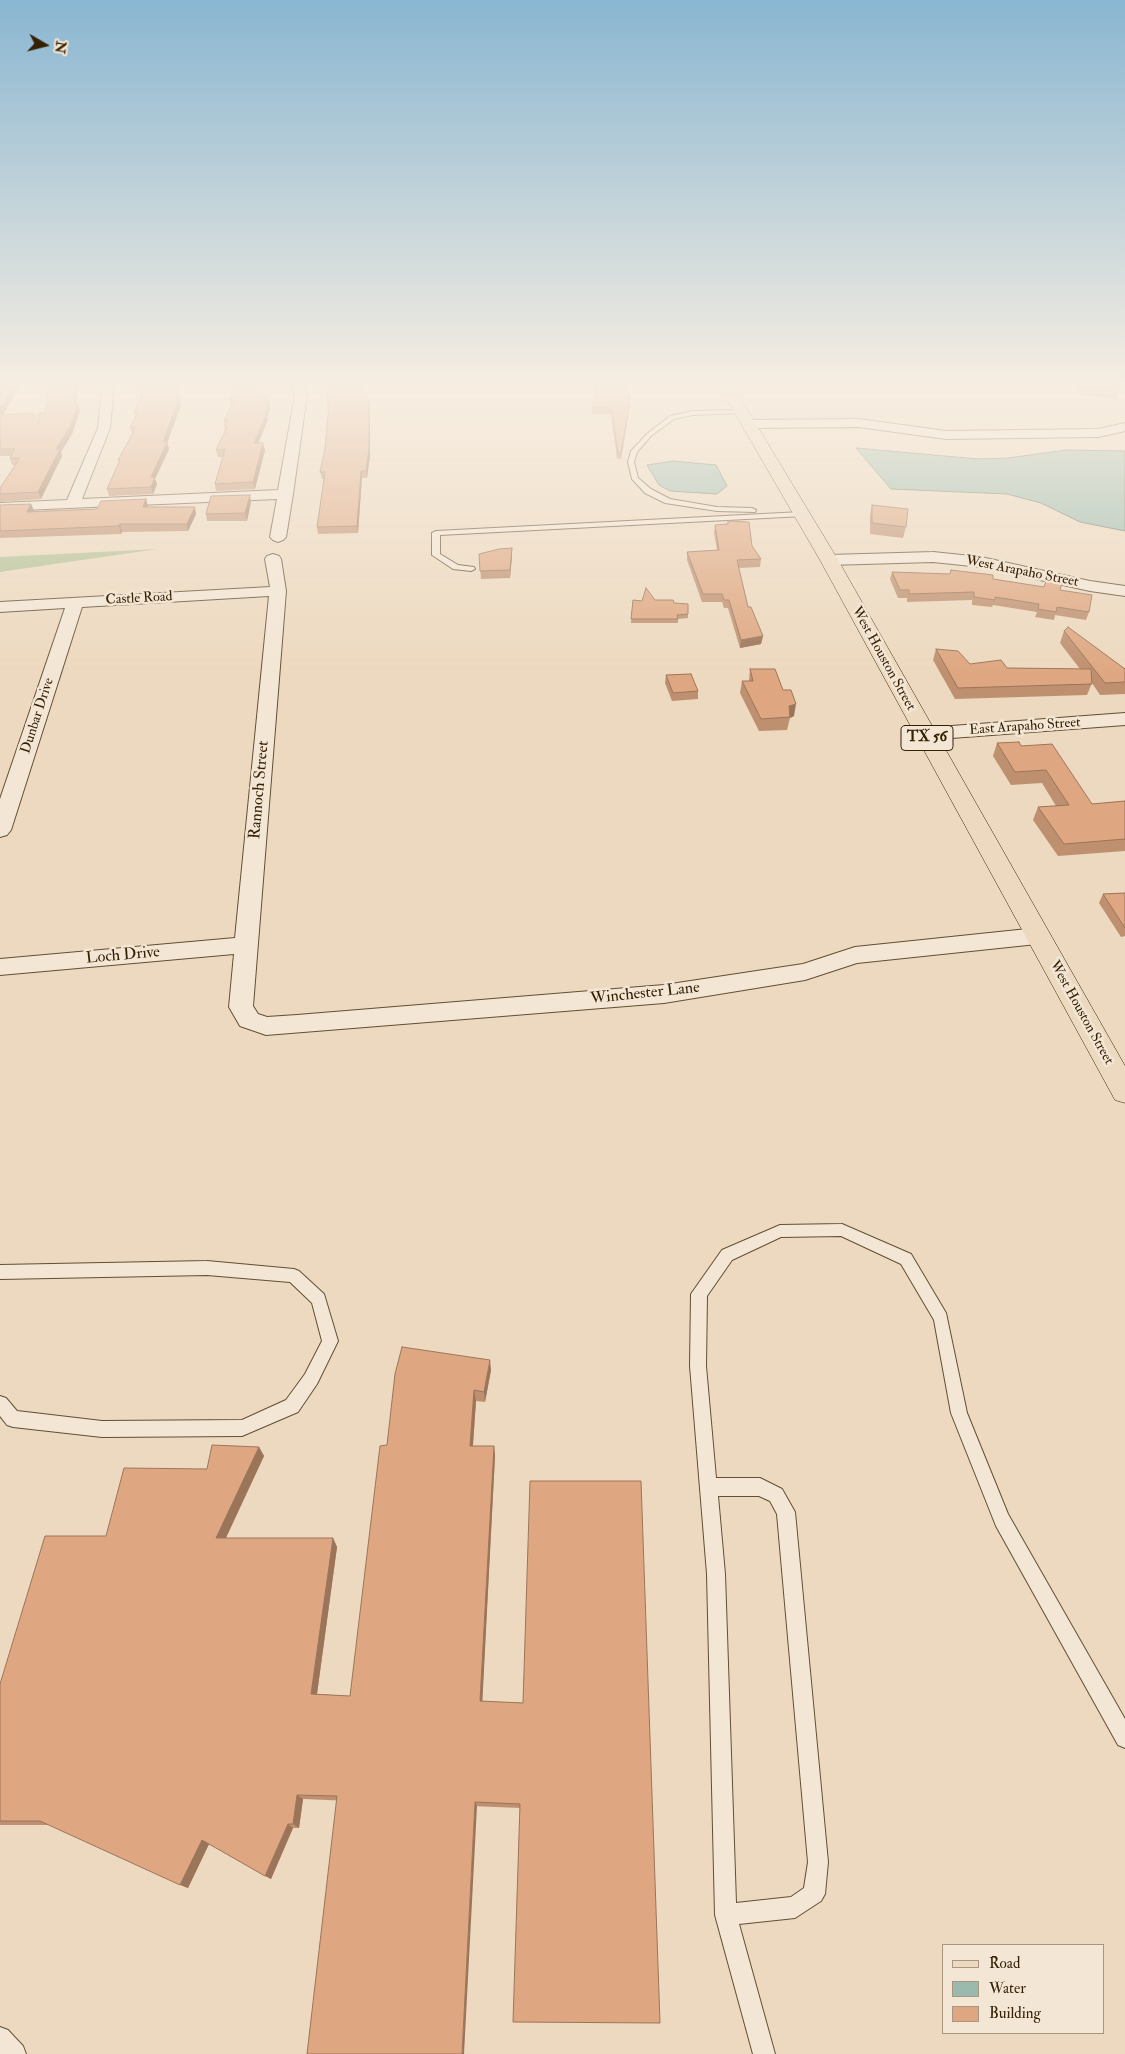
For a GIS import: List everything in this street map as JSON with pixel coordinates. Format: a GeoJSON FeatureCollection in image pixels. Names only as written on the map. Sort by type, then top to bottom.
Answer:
{"type":"FeatureCollection","features":[{"type":"Feature","properties":{"kind":"main road","name":"West Houston Street"},"geometry":{"type":"LineString","coordinates":[[782,482],[829,560],[1125,1092]]}},
{"type":"Feature","properties":{"kind":"street"},"geometry":{"type":"LineString","coordinates":[[73,503],[82,482]]}},
{"type":"Feature","properties":{"kind":"street"},"geometry":{"type":"LineString","coordinates":[[278,538],[288,482]]}},
{"type":"Feature","properties":{"kind":"street"},"geometry":{"type":"LineString","coordinates":[[0,507],[286,494]]}},
{"type":"Feature","properties":{"kind":"street","name":"West Arapaho Street"},"geometry":{"type":"LineString","coordinates":[[829,560],[933,557],[981,562],[1090,586],[1125,591]]}},
{"type":"Feature","properties":{"kind":"street","name":"Rannoch Street"},"geometry":{"type":"LineString","coordinates":[[249,1020],[242,1007],[278,591],[273,559]]}},
{"type":"Feature","properties":{"kind":"street","name":"Castle Road"},"geometry":{"type":"LineString","coordinates":[[0,607],[278,591]]}},
{"type":"Feature","properties":{"kind":"street","name":"Dunbar Drive"},"geometry":{"type":"LineString","coordinates":[[0,830],[75,603]]}},
{"type":"Feature","properties":{"kind":"street","name":"East Arapaho Street"},"geometry":{"type":"LineString","coordinates":[[925,734],[1125,719]]}},
{"type":"Feature","properties":{"kind":"street","name":"Winchester Lane"},"geometry":{"type":"LineString","coordinates":[[249,1020],[266,1026],[664,994],[804,972],[855,955],[1038,936]]}},
{"type":"Feature","properties":{"kind":"street","name":"Loch Drive"},"geometry":{"type":"LineString","coordinates":[[0,967],[247,945]]}},
{"type":"Feature","properties":{"kind":"lane"},"geometry":{"type":"LineString","coordinates":[[638,482],[648,491],[668,501],[692,506],[717,509],[800,512]]}},
{"type":"Feature","properties":{"kind":"lane"},"geometry":{"type":"LineString","coordinates":[[471,569],[456,567],[436,555],[436,533],[800,512]]}},
{"type":"Feature","properties":{"kind":"lane"},"geometry":{"type":"LineString","coordinates":[[764,2054],[726,1915],[716,1574],[698,1366],[699,1294],[727,1255],[780,1231],[842,1230],[906,1259],[940,1318],[960,1413],[1002,1520],[1125,1738]]}},
{"type":"Feature","properties":{"kind":"lane"},"geometry":{"type":"LineString","coordinates":[[0,1272],[207,1268],[294,1276],[319,1299],[330,1341],[312,1379],[292,1406],[242,1428],[102,1429],[12,1419],[0,1404]]}},
{"type":"Feature","properties":{"kind":"lane"},"geometry":{"type":"LineString","coordinates":[[708,1487],[760,1487],[776,1495],[786,1512],[818,1862],[814,1894],[795,1907],[726,1915]]}},
{"type":"Feature","properties":{"kind":"lane"},"geometry":{"type":"LineString","coordinates":[[0,2038],[15,2054]]}},
{"type":"Feature","properties":{"kind":"green space"},"geometry":{"type":"Polygon","coordinates":[[[158,549],[0,572],[0,557],[158,549]]]}},
{"type":"Feature","properties":{"kind":"water"},"geometry":{"type":"Polygon","coordinates":[[[657,482],[725,482],[727,486],[717,494],[670,491],[657,482]]]}},
{"type":"Feature","properties":{"kind":"water"},"geometry":{"type":"Polygon","coordinates":[[[885,482],[1125,482],[1125,531],[1080,522],[1041,503],[1007,494],[891,489],[885,482]]]}},
{"type":"Feature","properties":{"kind":"building"},"geometry":{"type":"Polygon","coordinates":[[[4,482],[43,482],[38,492],[0,494],[0,488],[4,482]]]}},
{"type":"Feature","properties":{"kind":"building"},"geometry":{"type":"Polygon","coordinates":[[[110,482],[153,482],[151,487],[107,489],[110,482]]]}},
{"type":"Feature","properties":{"kind":"building"},"geometry":{"type":"Polygon","coordinates":[[[216,482],[253,482],[253,482],[215,484],[216,482]]]}},
{"type":"Feature","properties":{"kind":"building"},"geometry":{"type":"Polygon","coordinates":[[[324,482],[360,482],[357,526],[317,527],[324,482]]]}},
{"type":"Feature","properties":{"kind":"building"},"geometry":{"type":"Polygon","coordinates":[[[250,495],[245,513],[206,514],[211,496],[250,495]]]}},
{"type":"Feature","properties":{"kind":"building"},"geometry":{"type":"Polygon","coordinates":[[[146,499],[143,507],[195,507],[187,524],[120,524],[119,526],[0,531],[0,505],[31,504],[27,512],[97,509],[101,501],[146,499]]]}},
{"type":"Feature","properties":{"kind":"building"},"geometry":{"type":"Polygon","coordinates":[[[872,505],[908,509],[906,527],[872,523],[872,505]]]}},
{"type":"Feature","properties":{"kind":"building"},"geometry":{"type":"Polygon","coordinates":[[[728,521],[749,522],[752,546],[761,559],[737,560],[748,607],[751,607],[763,636],[741,640],[729,600],[724,600],[722,594],[703,594],[687,552],[719,550],[715,525],[728,524],[728,521]]]}},
{"type":"Feature","properties":{"kind":"building"},"geometry":{"type":"Polygon","coordinates":[[[512,548],[510,570],[480,571],[479,554],[512,548]]]}},
{"type":"Feature","properties":{"kind":"building"},"geometry":{"type":"Polygon","coordinates":[[[951,570],[993,575],[993,579],[1044,587],[1048,575],[1063,578],[1060,590],[1092,595],[1089,612],[1057,607],[1056,612],[1038,609],[1039,604],[995,597],[995,600],[974,597],[974,592],[909,594],[909,590],[900,590],[892,572],[950,574],[951,570]]]}},
{"type":"Feature","properties":{"kind":"building"},"geometry":{"type":"Polygon","coordinates":[[[646,588],[655,600],[673,600],[674,603],[688,604],[688,614],[677,615],[678,619],[631,619],[633,600],[642,601],[646,588]]]}},
{"type":"Feature","properties":{"kind":"building"},"geometry":{"type":"Polygon","coordinates":[[[1068,627],[1125,669],[1125,682],[1105,683],[1064,631],[1068,627]]]}},
{"type":"Feature","properties":{"kind":"building"},"geometry":{"type":"Polygon","coordinates":[[[936,649],[958,651],[970,664],[1001,660],[1007,668],[1091,669],[1092,684],[958,688],[936,649]]]}},
{"type":"Feature","properties":{"kind":"building"},"geometry":{"type":"Polygon","coordinates":[[[750,669],[775,669],[783,690],[791,690],[796,704],[789,706],[790,717],[761,719],[742,681],[753,681],[750,669]]]}},
{"type":"Feature","properties":{"kind":"building"},"geometry":{"type":"Polygon","coordinates":[[[691,674],[698,691],[673,693],[666,675],[691,674]]]}},
{"type":"Feature","properties":{"kind":"building"},"geometry":{"type":"Polygon","coordinates":[[[1019,742],[1021,746],[1052,744],[1092,804],[1125,801],[1125,839],[1064,844],[1038,807],[1069,805],[1046,770],[1015,772],[997,743],[1019,742]]]}},
{"type":"Feature","properties":{"kind":"building"},"geometry":{"type":"Polygon","coordinates":[[[1125,893],[1125,928],[1103,894],[1125,893]]]}},
{"type":"Feature","properties":{"kind":"building"},"geometry":{"type":"Polygon","coordinates":[[[402,1347],[490,1360],[484,1392],[474,1390],[470,1446],[494,1446],[480,1701],[523,1703],[530,1481],[641,1481],[660,2023],[513,2022],[520,1804],[475,1802],[462,2054],[307,2054],[337,1796],[297,1795],[293,1824],[288,1824],[265,1876],[202,1840],[180,1885],[40,1821],[0,1821],[0,1684],[45,1536],[106,1536],[124,1468],[207,1469],[212,1445],[259,1447],[216,1538],[333,1538],[311,1694],[350,1696],[380,1446],[387,1445],[395,1374],[402,1347]]]}}]}
